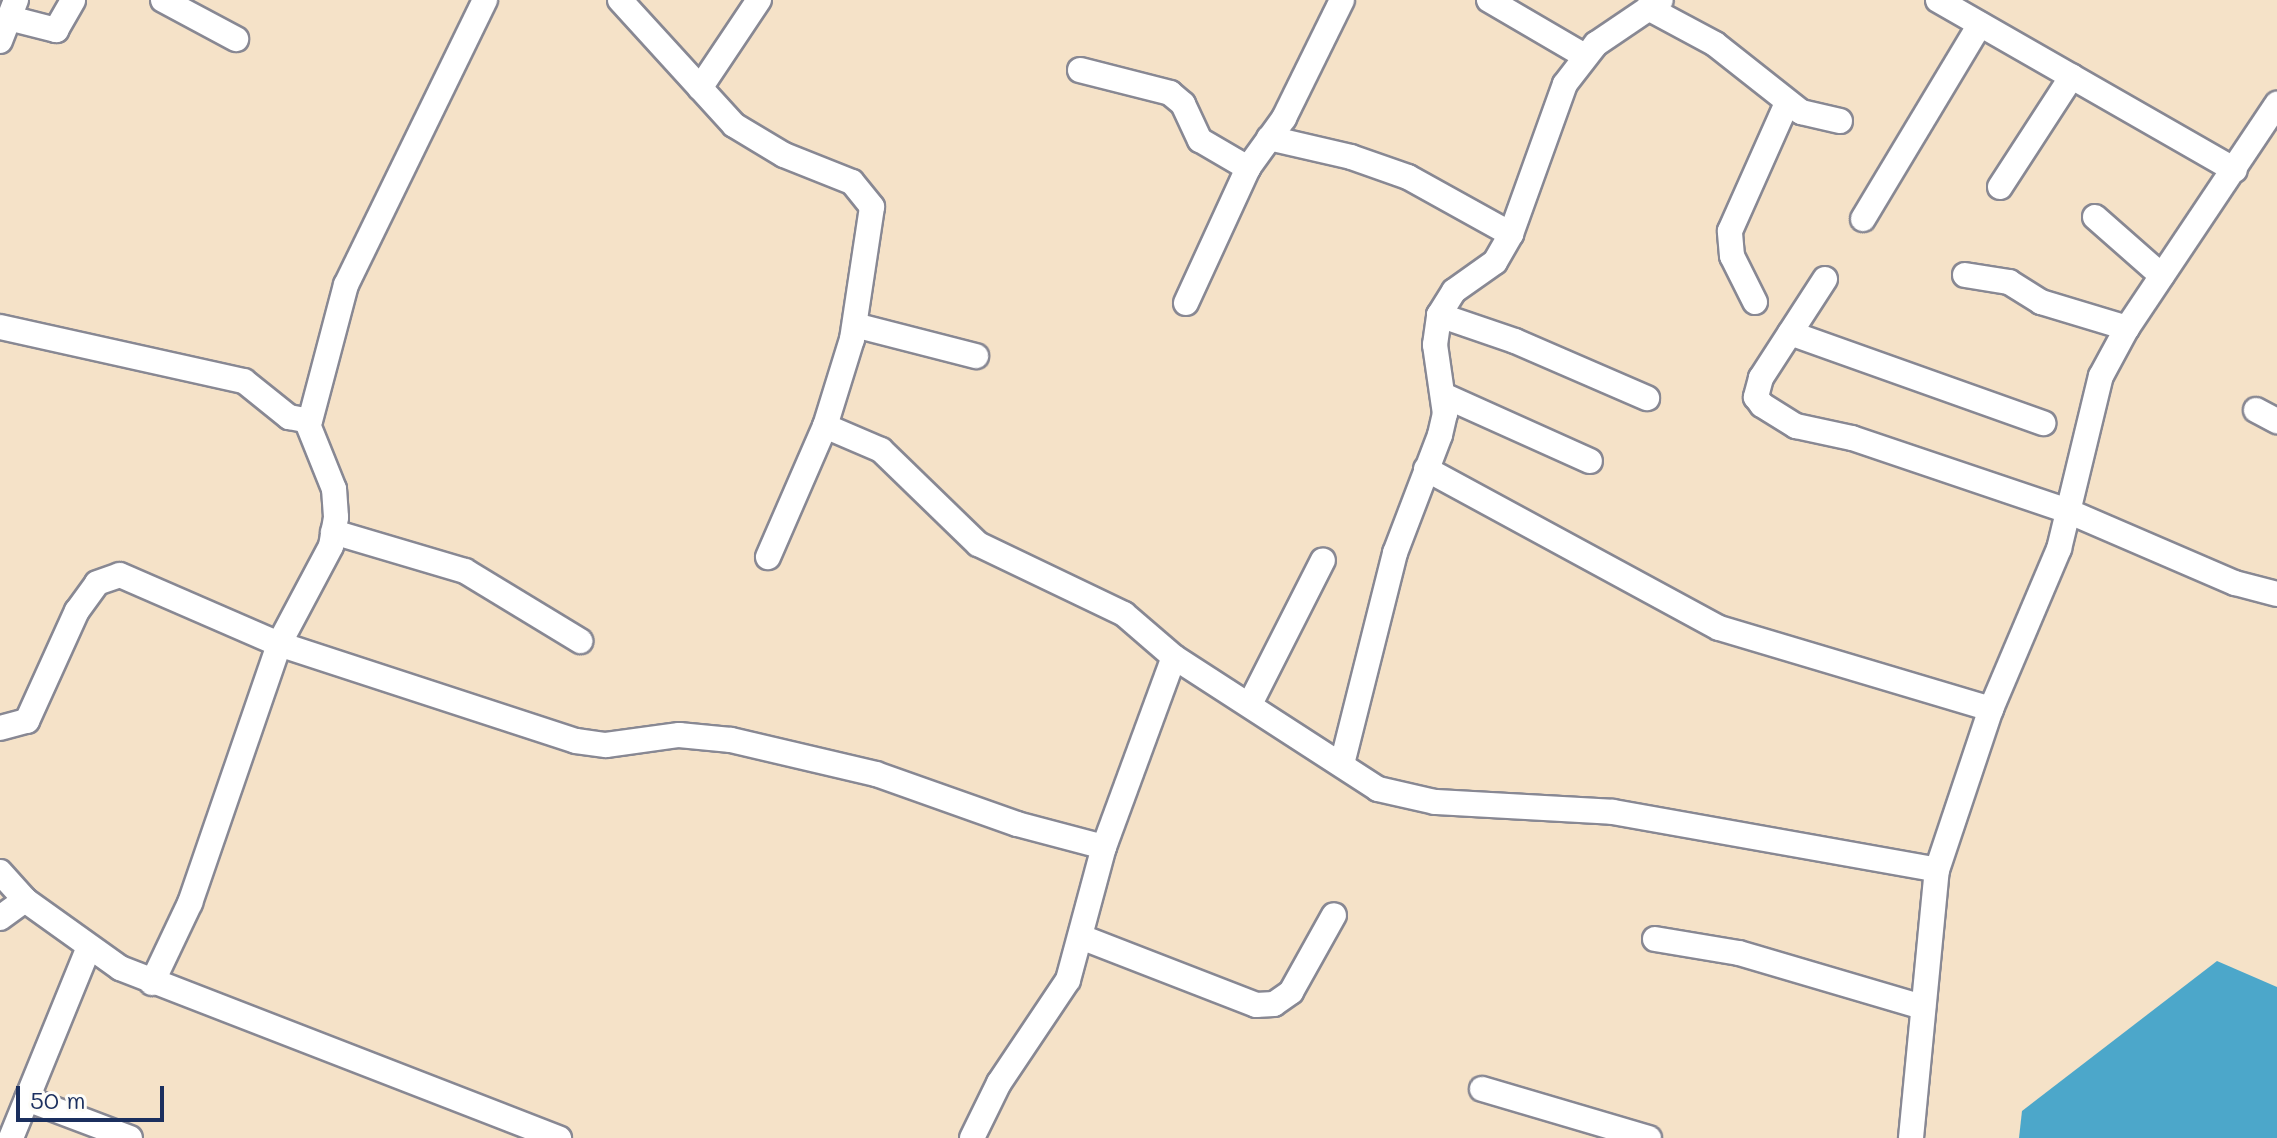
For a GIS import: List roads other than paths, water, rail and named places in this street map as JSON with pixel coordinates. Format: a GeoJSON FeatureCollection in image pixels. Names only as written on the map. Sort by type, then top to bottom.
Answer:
{"type":"FeatureCollection","features":[{"type":"Feature","properties":{"kind":"street"},"geometry":{"type":"LineString","coordinates":[[0,41],[12,9],[56,30],[73,0]]}},
{"type":"Feature","properties":{"kind":"street"},"geometry":{"type":"LineString","coordinates":[[163,0],[236,39]]}},
{"type":"Feature","properties":{"kind":"street"},"geometry":{"type":"LineString","coordinates":[[152,983],[190,903],[279,644],[333,532],[334,489],[307,422],[346,285],[485,0]]}},
{"type":"Feature","properties":{"kind":"street"},"geometry":{"type":"LineString","coordinates":[[620,0],[734,125],[865,193],[872,226],[855,325],[825,426],[768,557]]}},
{"type":"Feature","properties":{"kind":"street"},"geometry":{"type":"LineString","coordinates":[[700,88],[759,0]]}},
{"type":"Feature","properties":{"kind":"street"},"geometry":{"type":"LineString","coordinates":[[1186,303],[1248,168],[1301,87],[1342,0]]}},
{"type":"Feature","properties":{"kind":"street"},"geometry":{"type":"LineString","coordinates":[[1489,0],[1585,56]]}},
{"type":"Feature","properties":{"kind":"street"},"geometry":{"type":"LineString","coordinates":[[1938,0],[2235,170]]}},
{"type":"Feature","properties":{"kind":"street"},"geometry":{"type":"LineString","coordinates":[[1342,764],[1395,553],[1440,435],[1443,395],[1435,345],[1439,315],[1454,291],[1495,262],[1511,234],[1555,107],[1585,56],[1642,6],[1715,44],[1801,112],[1840,121]]}},
{"type":"Feature","properties":{"kind":"street"},"geometry":{"type":"LineString","coordinates":[[1863,219],[1980,24]]}},
{"type":"Feature","properties":{"kind":"street"},"geometry":{"type":"LineString","coordinates":[[1080,70],[1170,93],[1183,104],[1200,140],[1248,168]]}},
{"type":"Feature","properties":{"kind":"street"},"geometry":{"type":"LineString","coordinates":[[2000,187],[2072,76]]}},
{"type":"Feature","properties":{"kind":"street"},"geometry":{"type":"LineString","coordinates":[[1755,302],[1732,256],[1730,231],[1787,103]]}},
{"type":"Feature","properties":{"kind":"street"},"geometry":{"type":"LineString","coordinates":[[1911,1138],[1937,870],[1991,709],[2070,512],[2094,396],[2127,328],[2277,104]]}},
{"type":"Feature","properties":{"kind":"street"},"geometry":{"type":"LineString","coordinates":[[1269,138],[1351,157],[1408,177],[1511,234]]}},
{"type":"Feature","properties":{"kind":"street"},"geometry":{"type":"LineString","coordinates":[[2095,217],[2162,276]]}},
{"type":"Feature","properties":{"kind":"street"},"geometry":{"type":"LineString","coordinates":[[1965,275],[2009,282],[2041,302],[2127,328]]}},
{"type":"Feature","properties":{"kind":"street"},"geometry":{"type":"LineString","coordinates":[[1825,279],[1757,388],[1756,397],[1779,416],[2070,512],[2235,583],[2277,594]]}},
{"type":"Feature","properties":{"kind":"street"},"geometry":{"type":"LineString","coordinates":[[1439,315],[1515,341],[1647,398]]}},
{"type":"Feature","properties":{"kind":"street"},"geometry":{"type":"LineString","coordinates":[[855,325],[976,356]]}},
{"type":"Feature","properties":{"kind":"street"},"geometry":{"type":"LineString","coordinates":[[0,327],[244,381],[281,412],[307,422]]}},
{"type":"Feature","properties":{"kind":"street"},"geometry":{"type":"LineString","coordinates":[[1790,333],[2043,423]]}},
{"type":"Feature","properties":{"kind":"street"},"geometry":{"type":"LineString","coordinates":[[1443,395],[1590,461]]}},
{"type":"Feature","properties":{"kind":"street"},"geometry":{"type":"LineString","coordinates":[[825,426],[881,450],[978,544],[1124,614],[1174,657],[1378,789],[1403,797],[1613,812],[1937,870]]}},
{"type":"Feature","properties":{"kind":"street"},"geometry":{"type":"LineString","coordinates":[[1426,469],[1719,628],[1991,709]]}},
{"type":"Feature","properties":{"kind":"street"},"geometry":{"type":"LineString","coordinates":[[333,532],[465,571],[580,641]]}},
{"type":"Feature","properties":{"kind":"street"},"geometry":{"type":"LineString","coordinates":[[1250,704],[1323,560]]}},
{"type":"Feature","properties":{"kind":"street"},"geometry":{"type":"LineString","coordinates":[[0,728],[19,727],[39,705],[77,611],[107,577],[132,576],[279,644],[576,741],[606,745],[679,735],[731,740],[876,774],[1017,824],[1104,847]]}},
{"type":"Feature","properties":{"kind":"street"},"geometry":{"type":"LineString","coordinates":[[972,1138],[999,1083],[1068,980],[1104,847],[1174,657]]}},
{"type":"Feature","properties":{"kind":"street"},"geometry":{"type":"LineString","coordinates":[[0,872],[25,900],[89,947],[152,983],[559,1138]]}},
{"type":"Feature","properties":{"kind":"street"},"geometry":{"type":"LineString","coordinates":[[0,918],[25,900]]}},
{"type":"Feature","properties":{"kind":"street"},"geometry":{"type":"LineString","coordinates":[[1081,937],[1256,1005],[1274,1004],[1291,992],[1334,915]]}},
{"type":"Feature","properties":{"kind":"street"},"geometry":{"type":"LineString","coordinates":[[1655,939],[1739,953],[1923,1007]]}},
{"type":"Feature","properties":{"kind":"street"},"geometry":{"type":"LineString","coordinates":[[11,1138],[89,947]]}},
{"type":"Feature","properties":{"kind":"street"},"geometry":{"type":"LineString","coordinates":[[1482,1089],[1649,1138]]}},
{"type":"Feature","properties":{"kind":"street"},"geometry":{"type":"LineString","coordinates":[[27,1099],[130,1138]]}},
{"type":"Feature","properties":{"kind":"water"},"geometry":{"type":"Polygon","coordinates":[[[2217,961],[2277,987],[2277,1138],[2019,1138],[2022,1111],[2217,961]]]}}]}
